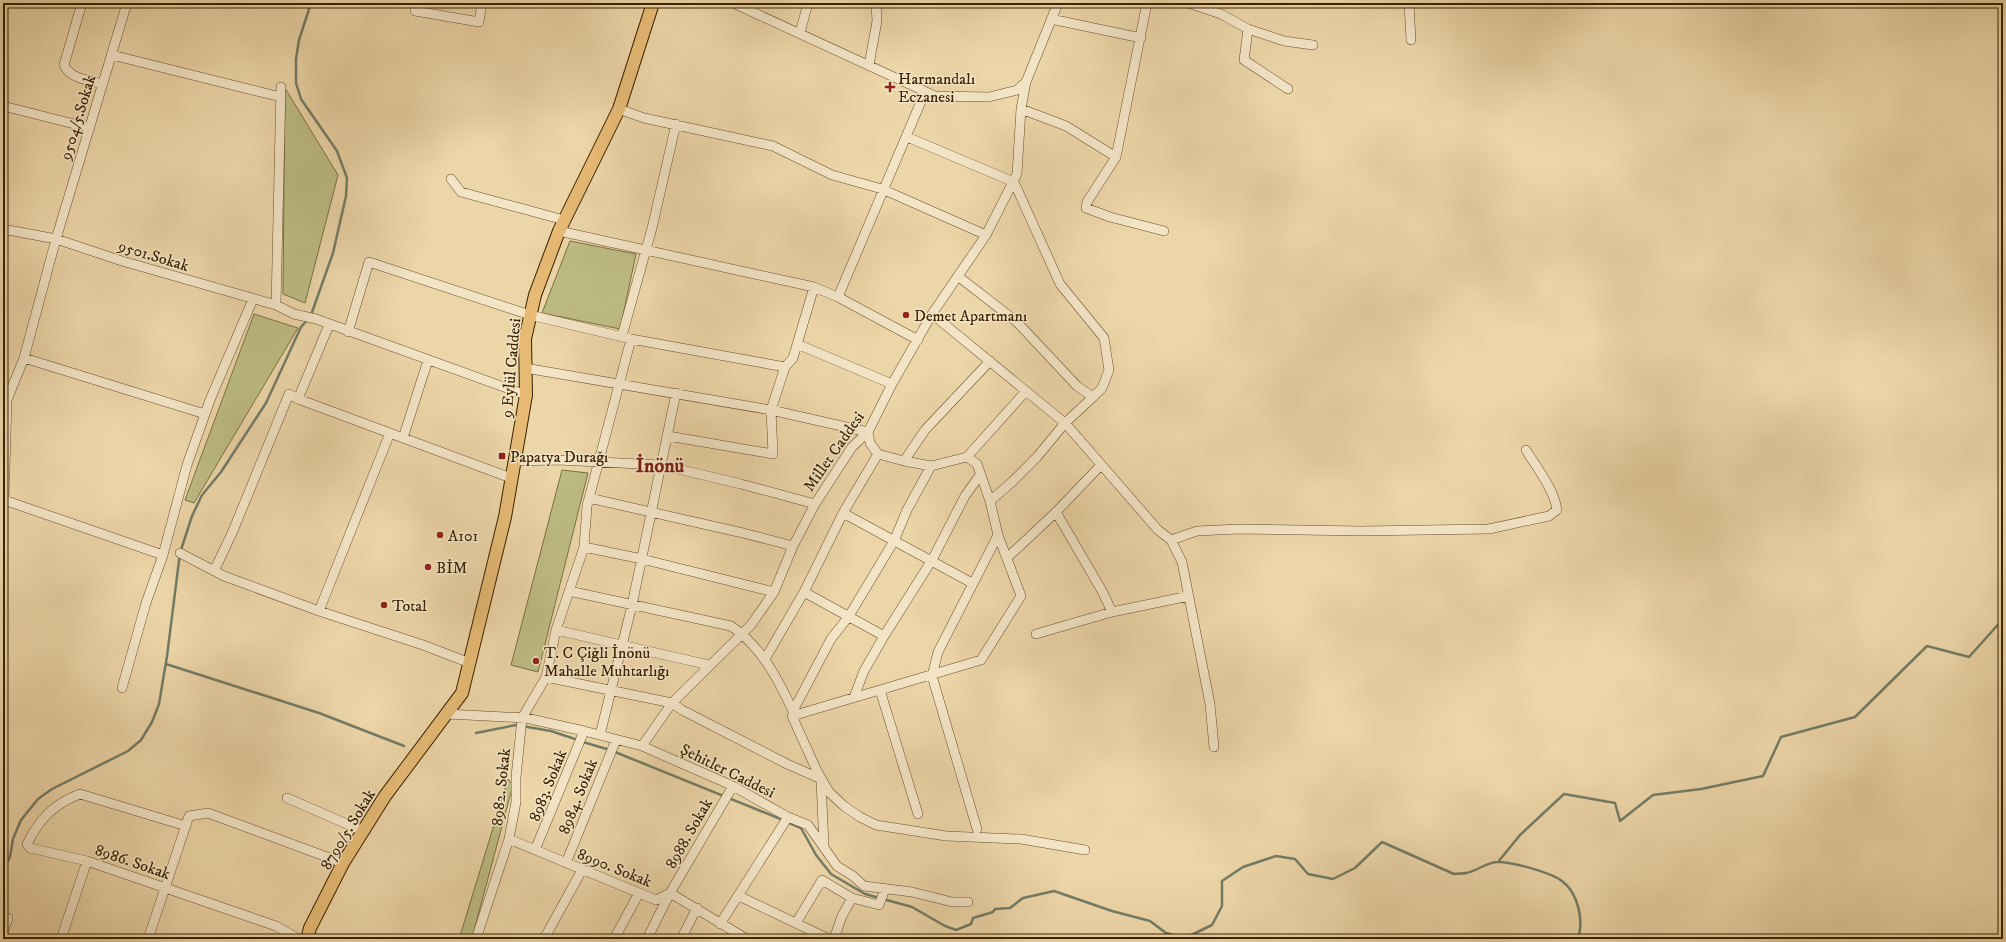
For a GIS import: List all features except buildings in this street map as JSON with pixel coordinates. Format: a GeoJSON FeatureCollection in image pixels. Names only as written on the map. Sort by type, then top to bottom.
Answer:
{"type":"FeatureCollection","features":[{"type":"Feature","properties":{"kind":"main road","name":"9 Eylül Caddesi"},"geometry":{"type":"LineString","coordinates":[[426,741],[462,693],[470,663],[505,517],[526,395],[525,339],[534,295],[562,226],[619,109],[653,3]]}},
{"type":"Feature","properties":{"kind":"main road","name":"8790/5. Sokak"},"geometry":{"type":"LineString","coordinates":[[307,939],[310,928],[343,862],[385,796],[426,741]]}},
{"type":"Feature","properties":{"kind":"street"},"geometry":{"type":"LineString","coordinates":[[82,3],[64,65],[72,76],[103,84]]}},
{"type":"Feature","properties":{"kind":"street","name":"9504/5.Sokak"},"geometry":{"type":"LineString","coordinates":[[127,3],[56,239],[24,358],[7,400],[4,500],[163,554]]}},
{"type":"Feature","properties":{"kind":"street"},"geometry":{"type":"LineString","coordinates":[[416,3],[415,11],[479,22],[482,3]]}},
{"type":"Feature","properties":{"kind":"street"},"geometry":{"type":"LineString","coordinates":[[733,3],[935,96],[989,97],[1017,90],[1026,82]]}},
{"type":"Feature","properties":{"kind":"street"},"geometry":{"type":"LineString","coordinates":[[800,33],[808,3]]}},
{"type":"Feature","properties":{"kind":"street"},"geometry":{"type":"LineString","coordinates":[[869,65],[877,21],[876,3]]}},
{"type":"Feature","properties":{"kind":"street","name":"Millet Caddesi"},"geometry":{"type":"LineString","coordinates":[[642,746],[672,703],[751,625],[774,592],[793,546],[815,504],[852,447],[868,432],[892,384],[932,314],[959,277],[986,235],[1017,174],[1020,149],[1021,109],[1026,82],[1058,3]]}},
{"type":"Feature","properties":{"kind":"street"},"geometry":{"type":"LineString","coordinates":[[1147,3],[1116,157],[1087,202],[1086,208],[1110,217],[1164,231]]}},
{"type":"Feature","properties":{"kind":"street"},"geometry":{"type":"LineString","coordinates":[[1188,3],[1221,14],[1248,29],[1284,41],[1313,45]]}},
{"type":"Feature","properties":{"kind":"street"},"geometry":{"type":"LineString","coordinates":[[1409,3],[1411,40]]}},
{"type":"Feature","properties":{"kind":"street"},"geometry":{"type":"LineString","coordinates":[[1051,19],[1141,38]]}},
{"type":"Feature","properties":{"kind":"street"},"geometry":{"type":"LineString","coordinates":[[1248,29],[1244,60],[1288,89]]}},
{"type":"Feature","properties":{"kind":"street"},"geometry":{"type":"LineString","coordinates":[[112,55],[281,97]]}},
{"type":"Feature","properties":{"kind":"street"},"geometry":{"type":"LineString","coordinates":[[276,305],[280,87]]}},
{"type":"Feature","properties":{"kind":"street"},"geometry":{"type":"LineString","coordinates":[[838,296],[882,189],[907,138],[924,92]]}},
{"type":"Feature","properties":{"kind":"street"},"geometry":{"type":"LineString","coordinates":[[3,106],[90,128]]}},
{"type":"Feature","properties":{"kind":"street"},"geometry":{"type":"LineString","coordinates":[[619,109],[644,118],[773,146],[832,175],[882,189],[986,235]]}},
{"type":"Feature","properties":{"kind":"street"},"geometry":{"type":"LineString","coordinates":[[1021,109],[1066,126],[1116,157]]}},
{"type":"Feature","properties":{"kind":"street"},"geometry":{"type":"LineString","coordinates":[[622,336],[645,250],[655,219],[676,124]]}},
{"type":"Feature","properties":{"kind":"street"},"geometry":{"type":"LineString","coordinates":[[907,138],[1014,182],[1060,284],[1104,338],[1109,370],[1102,388],[1065,424],[1037,457],[990,501]]}},
{"type":"Feature","properties":{"kind":"street"},"geometry":{"type":"LineString","coordinates":[[451,179],[461,192],[562,226],[645,250],[814,287],[838,296],[918,340]]}},
{"type":"Feature","properties":{"kind":"street","name":"9501.Sokak"},"geometry":{"type":"LineString","coordinates":[[3,229],[56,239],[122,261],[253,300],[276,305],[294,314],[316,319],[348,332],[526,395]]}},
{"type":"Feature","properties":{"kind":"street"},"geometry":{"type":"LineString","coordinates":[[348,332],[369,262],[530,315],[632,339],[785,367]]}},
{"type":"Feature","properties":{"kind":"street"},"geometry":{"type":"LineString","coordinates":[[959,277],[1017,322],[1077,386],[1093,398]]}},
{"type":"Feature","properties":{"kind":"street"},"geometry":{"type":"LineString","coordinates":[[668,436],[773,454],[771,410],[785,367],[793,358],[814,287]]}},
{"type":"Feature","properties":{"kind":"street"},"geometry":{"type":"LineString","coordinates":[[122,688],[146,603],[163,554],[187,466],[205,414],[253,300]]}},
{"type":"Feature","properties":{"kind":"street"},"geometry":{"type":"LineString","coordinates":[[932,314],[1065,424],[1158,530],[1171,540],[1182,562],[1210,704],[1214,746]]}},
{"type":"Feature","properties":{"kind":"street"},"geometry":{"type":"LineString","coordinates":[[298,399],[329,325]]}},
{"type":"Feature","properties":{"kind":"street"},"geometry":{"type":"LineString","coordinates":[[522,718],[546,677],[556,630],[584,547],[589,498],[632,339]]}},
{"type":"Feature","properties":{"kind":"street"},"geometry":{"type":"LineString","coordinates":[[797,344],[892,384]]}},
{"type":"Feature","properties":{"kind":"street"},"geometry":{"type":"LineString","coordinates":[[24,358],[205,414]]}},
{"type":"Feature","properties":{"kind":"street"},"geometry":{"type":"LineString","coordinates":[[403,438],[428,360]]}},
{"type":"Feature","properties":{"kind":"street"},"geometry":{"type":"LineString","coordinates":[[904,461],[925,430],[990,361]]}},
{"type":"Feature","properties":{"kind":"street"},"geometry":{"type":"LineString","coordinates":[[525,368],[771,410],[868,432],[870,443],[878,454],[931,466],[967,457],[1026,391]]}},
{"type":"Feature","properties":{"kind":"street"},"geometry":{"type":"LineString","coordinates":[[600,735],[632,605],[676,393]]}},
{"type":"Feature","properties":{"kind":"street"},"geometry":{"type":"LineString","coordinates":[[214,571],[233,531],[289,394],[298,399],[511,478]]}},
{"type":"Feature","properties":{"kind":"street"},"geometry":{"type":"LineString","coordinates":[[319,611],[390,433]]}},
{"type":"Feature","properties":{"kind":"street"},"geometry":{"type":"LineString","coordinates":[[1171,540],[1197,531],[1239,529],[1361,531],[1489,529],[1548,516],[1557,510],[1556,504],[1550,489],[1526,450]]}},
{"type":"Feature","properties":{"kind":"street"},"geometry":{"type":"LineString","coordinates":[[765,660],[804,592],[843,513],[878,454]]}},
{"type":"Feature","properties":{"kind":"street"},"geometry":{"type":"LineString","coordinates":[[793,713],[932,676],[981,660],[1021,596],[998,535],[990,501],[977,464],[967,457]]}},
{"type":"Feature","properties":{"kind":"street"},"geometry":{"type":"LineString","coordinates":[[514,461],[599,462],[661,466],[741,484],[815,504]]}},
{"type":"Feature","properties":{"kind":"street"},"geometry":{"type":"LineString","coordinates":[[1007,558],[1056,512],[1101,465]]}},
{"type":"Feature","properties":{"kind":"street"},"geometry":{"type":"LineString","coordinates":[[793,713],[831,639],[849,616],[894,541],[931,466]]}},
{"type":"Feature","properties":{"kind":"street"},"geometry":{"type":"LineString","coordinates":[[854,697],[864,670],[932,560],[965,496],[980,475]]}},
{"type":"Feature","properties":{"kind":"street"},"geometry":{"type":"LineString","coordinates":[[589,498],[743,533],[793,546]]}},
{"type":"Feature","properties":{"kind":"street"},"geometry":{"type":"LineString","coordinates":[[1056,512],[1102,591],[1112,612]]}},
{"type":"Feature","properties":{"kind":"street"},"geometry":{"type":"LineString","coordinates":[[843,513],[972,583]]}},
{"type":"Feature","properties":{"kind":"street"},"geometry":{"type":"LineString","coordinates":[[977,829],[932,676],[938,652],[972,583],[998,535]]}},
{"type":"Feature","properties":{"kind":"street"},"geometry":{"type":"LineString","coordinates":[[584,547],[642,559],[774,592]]}},
{"type":"Feature","properties":{"kind":"street"},"geometry":{"type":"LineString","coordinates":[[180,553],[231,579],[319,611],[423,645],[470,663]]}},
{"type":"Feature","properties":{"kind":"street"},"geometry":{"type":"LineString","coordinates":[[569,591],[716,622],[731,626],[742,633],[775,673],[821,779],[829,792],[844,806],[876,825],[946,836],[1021,839],[1085,850]]}},
{"type":"Feature","properties":{"kind":"street"},"geometry":{"type":"LineString","coordinates":[[804,592],[884,636]]}},
{"type":"Feature","properties":{"kind":"street"},"geometry":{"type":"LineString","coordinates":[[1036,634],[1112,612],[1189,596]]}},
{"type":"Feature","properties":{"kind":"street"},"geometry":{"type":"LineString","coordinates":[[556,630],[709,665]]}},
{"type":"Feature","properties":{"kind":"street"},"geometry":{"type":"LineString","coordinates":[[546,677],[672,703],[682,710],[787,764],[821,779]]}},
{"type":"Feature","properties":{"kind":"street"},"geometry":{"type":"LineString","coordinates":[[880,690],[918,814]]}},
{"type":"Feature","properties":{"kind":"street","name":"Şehitler Caddesi"},"geometry":{"type":"LineString","coordinates":[[447,714],[522,718],[583,733],[600,735],[615,743],[642,746],[733,786],[788,817],[808,825],[837,866],[854,876],[864,886],[884,891],[935,897],[952,902],[968,902]]}},
{"type":"Feature","properties":{"kind":"street","name":"8982. Sokak"},"geometry":{"type":"LineString","coordinates":[[476,939],[509,839],[516,802],[516,777],[522,718]]}},
{"type":"Feature","properties":{"kind":"street","name":"8983. Sokak"},"geometry":{"type":"LineString","coordinates":[[535,850],[583,733]]}},
{"type":"Feature","properties":{"kind":"street","name":"8984. Sokak"},"geometry":{"type":"LineString","coordinates":[[566,863],[615,743]]}},
{"type":"Feature","properties":{"kind":"street"},"geometry":{"type":"LineString","coordinates":[[821,779],[824,846]]}},
{"type":"Feature","properties":{"kind":"street","name":"8988. Sokak"},"geometry":{"type":"LineString","coordinates":[[647,939],[670,893],[733,786]]}},
{"type":"Feature","properties":{"kind":"street","name":"8986. Sokak"},"geometry":{"type":"LineString","coordinates":[[186,826],[80,794],[58,804],[40,822],[27,844],[30,848],[87,861],[276,926],[299,939]]}},
{"type":"Feature","properties":{"kind":"street"},"geometry":{"type":"LineString","coordinates":[[287,798],[363,831]]}},
{"type":"Feature","properties":{"kind":"street"},"geometry":{"type":"LineString","coordinates":[[148,939],[189,816],[208,813],[343,862]]}},
{"type":"Feature","properties":{"kind":"street"},"geometry":{"type":"LineString","coordinates":[[720,924],[788,817]]}},
{"type":"Feature","properties":{"kind":"street","name":"8990. Sokak"},"geometry":{"type":"LineString","coordinates":[[509,839],[656,900],[670,893],[747,939]]}},
{"type":"Feature","properties":{"kind":"street"},"geometry":{"type":"LineString","coordinates":[[61,939],[87,861]]}},
{"type":"Feature","properties":{"kind":"street"},"geometry":{"type":"LineString","coordinates":[[544,939],[582,870]]}},
{"type":"Feature","properties":{"kind":"street"},"geometry":{"type":"LineString","coordinates":[[796,923],[822,880],[852,898],[880,904],[884,891]]}},
{"type":"Feature","properties":{"kind":"street"},"geometry":{"type":"LineString","coordinates":[[614,939],[639,893]]}},
{"type":"Feature","properties":{"kind":"street"},"geometry":{"type":"LineString","coordinates":[[739,896],[829,939]]}},
{"type":"Feature","properties":{"kind":"street"},"geometry":{"type":"LineString","coordinates":[[834,939],[842,916],[852,898]]}},
{"type":"Feature","properties":{"kind":"street"},"geometry":{"type":"LineString","coordinates":[[681,939],[697,908]]}},
{"type":"Feature","properties":{"kind":"street"},"geometry":{"type":"LineString","coordinates":[[3,932],[8,918]]}},
{"type":"Feature","properties":{"kind":"shaded area"},"geometry":{"type":"Polygon","coordinates":[[[285,88],[338,175],[305,303],[283,294],[285,88]]]}},
{"type":"Feature","properties":{"kind":"shaded area"},"geometry":{"type":"Polygon","coordinates":[[[570,241],[636,254],[620,329],[542,313],[570,241]]]}},
{"type":"Feature","properties":{"kind":"shaded area"},"geometry":{"type":"Polygon","coordinates":[[[254,314],[298,328],[194,503],[185,500],[254,314]]]}},
{"type":"Feature","properties":{"kind":"shaded area"},"geometry":{"type":"Polygon","coordinates":[[[562,470],[588,473],[538,672],[511,665],[562,470]]]}},
{"type":"Feature","properties":{"kind":"shaded area"},"geometry":{"type":"Polygon","coordinates":[[[508,779],[513,785],[472,938],[460,936],[508,779]]]}},
{"type":"Feature","properties":{"kind":"waterway"},"geometry":{"type":"LineString","coordinates":[[311,3],[299,40],[296,59],[296,83],[301,99],[337,151],[347,178],[346,196],[333,253],[311,315]]}},
{"type":"Feature","properties":{"kind":"waterway"},"geometry":{"type":"LineString","coordinates":[[3,870],[10,857],[13,839],[21,820],[38,799],[52,789],[128,751],[141,740],[152,722],[159,704],[167,656],[180,553],[192,516],[202,495],[221,472],[266,403],[301,327],[308,319]]}},
{"type":"Feature","properties":{"kind":"waterway"},"geometry":{"type":"LineString","coordinates":[[1498,862],[1520,835],[1564,794],[1615,803],[1620,821],[1653,795],[1701,789],[1763,776],[1781,737],[1855,717],[1927,646],[1969,657],[2003,619]]}},
{"type":"Feature","properties":{"kind":"waterway"},"geometry":{"type":"LineString","coordinates":[[166,664],[319,713],[404,746]]}},
{"type":"Feature","properties":{"kind":"waterway"},"geometry":{"type":"LineString","coordinates":[[476,733],[516,725],[551,731],[578,740]]}},
{"type":"Feature","properties":{"kind":"waterway"},"geometry":{"type":"LineString","coordinates":[[583,742],[610,750],[783,820]]}},
{"type":"Feature","properties":{"kind":"waterway"},"geometry":{"type":"LineString","coordinates":[[787,822],[801,828],[816,855],[831,874],[865,894],[912,907],[945,926],[956,930],[971,924],[973,918],[993,912],[995,909],[1010,908],[1023,898],[1054,891],[1112,911],[1150,921],[1166,933],[1185,938],[1212,925],[1222,906],[1222,881],[1243,867],[1276,856],[1295,859],[1308,874],[1333,879],[1355,868],[1382,842],[1454,874],[1470,872],[1494,862],[1504,862],[1549,874],[1568,886],[1576,900],[1580,915],[1580,932],[1578,939]]}},
{"type":"Feature","properties":{"kind":"place","name":"Harmandalı Eczanesi"},"geometry":{"type":"Point","coordinates":[890,87]}},
{"type":"Feature","properties":{"kind":"place","name":"Demet Apartmanı"},"geometry":{"type":"Point","coordinates":[906,315]}},
{"type":"Feature","properties":{"kind":"place","name":"Papatya Durağı"},"geometry":{"type":"Point","coordinates":[502,456]}},
{"type":"Feature","properties":{"kind":"place","name":"A101"},"geometry":{"type":"Point","coordinates":[440,535]}},
{"type":"Feature","properties":{"kind":"place","name":"BİM"},"geometry":{"type":"Point","coordinates":[428,567]}},
{"type":"Feature","properties":{"kind":"place","name":"Total"},"geometry":{"type":"Point","coordinates":[384,605]}},
{"type":"Feature","properties":{"kind":"place","name":"T. C Çiğli İnönü Mahalle Muhtarlığı"},"geometry":{"type":"Point","coordinates":[536,661]}},
{"type":"Feature","properties":{"kind":"district","name":"İnönü"},"geometry":{"type":"Point","coordinates":[660,465]}}]}
